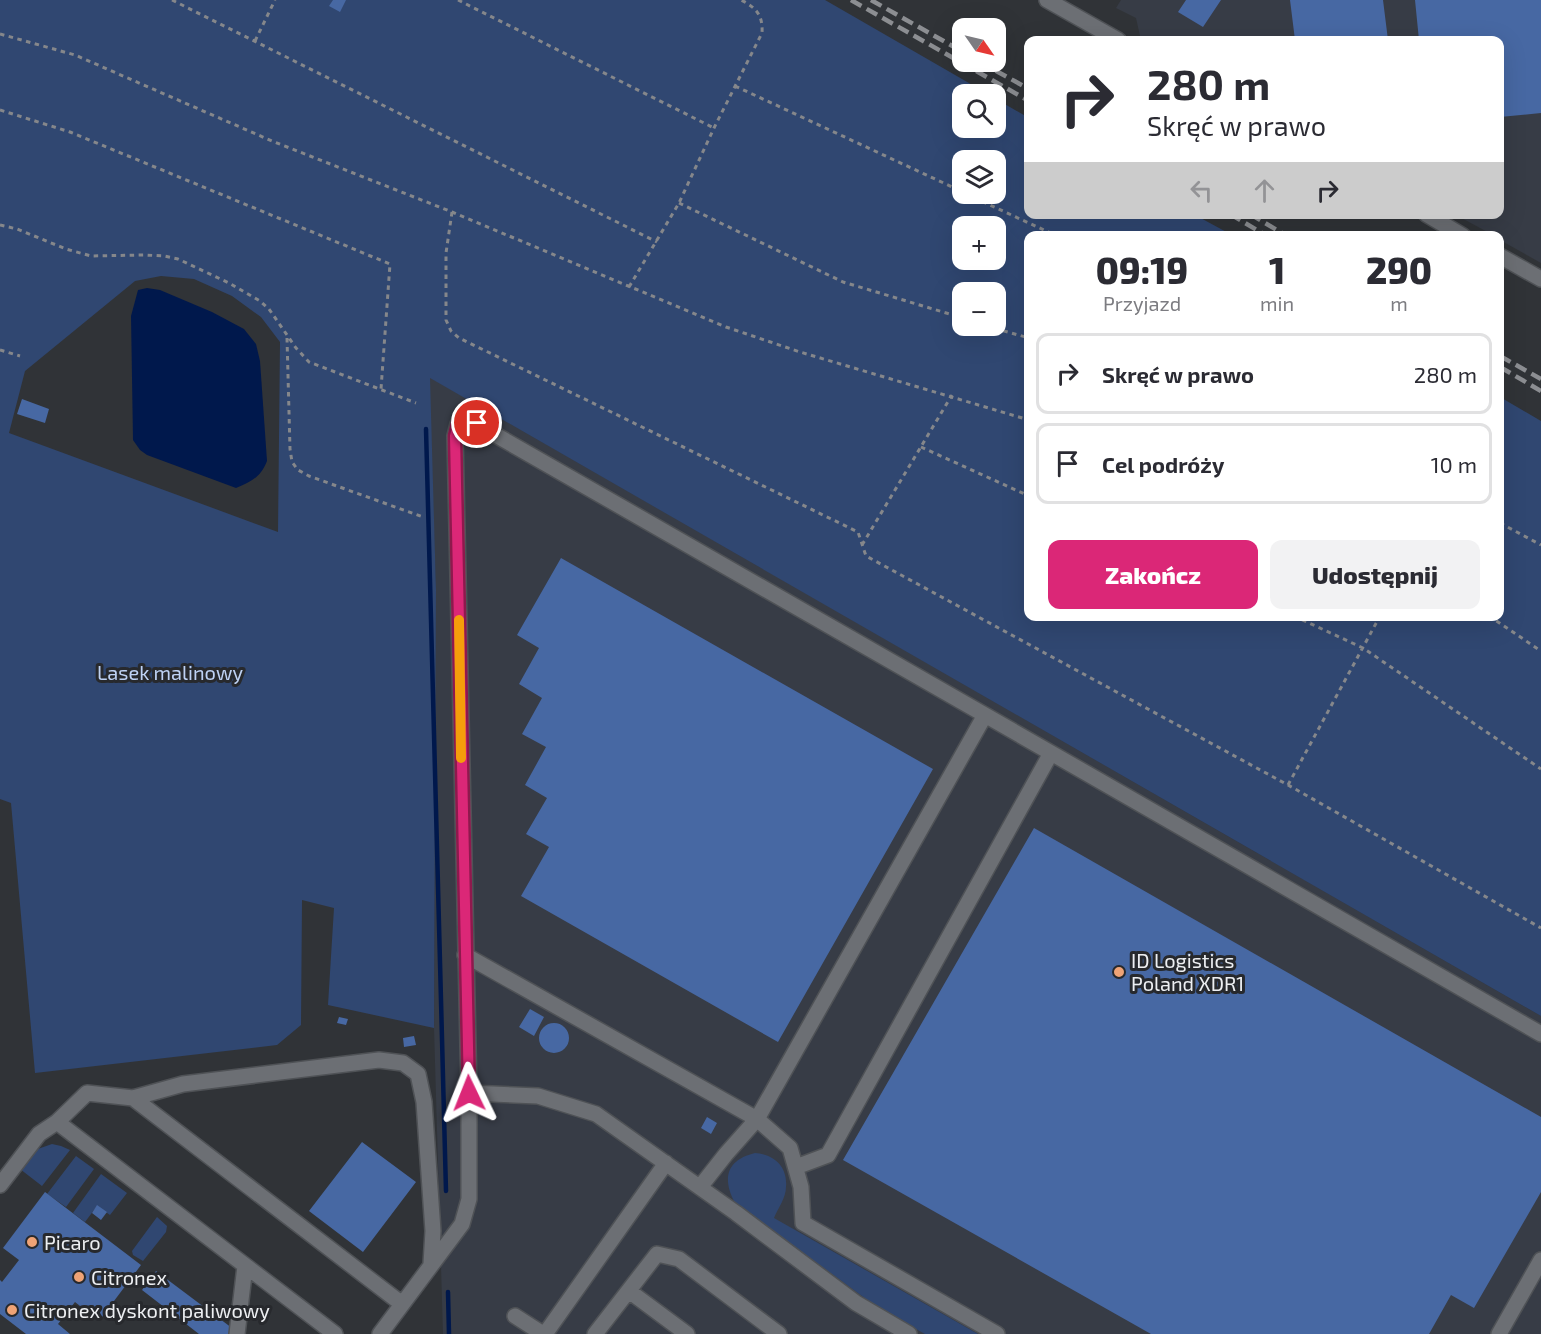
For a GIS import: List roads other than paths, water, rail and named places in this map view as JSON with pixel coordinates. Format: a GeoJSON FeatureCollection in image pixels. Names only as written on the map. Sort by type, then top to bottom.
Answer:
{"type":"FeatureCollection","features":[{"type":"Feature","properties":{"kind":"street"},"geometry":{"type":"LineString","coordinates":[[1047,0],[1111,36]]}},
{"type":"Feature","properties":{"kind":"street"},"geometry":{"type":"LineString","coordinates":[[1434,219],[1455,231]]}},
{"type":"Feature","properties":{"kind":"street"},"geometry":{"type":"LineString","coordinates":[[1504,258],[1541,279]]}},
{"type":"Feature","properties":{"kind":"street"},"geometry":{"type":"LineString","coordinates":[[380,1334],[462,1224],[469,1199],[469,1093],[455,436],[458,424],[466,418],[1541,1034]]}},
{"type":"Feature","properties":{"kind":"street"},"geometry":{"type":"LineString","coordinates":[[700,1187],[757,1119],[986,715]]}},
{"type":"Feature","properties":{"kind":"street"},"geometry":{"type":"LineString","coordinates":[[796,1167],[828,1155],[1052,753]]}},
{"type":"Feature","properties":{"kind":"street"},"geometry":{"type":"LineString","coordinates":[[465,955],[757,1119],[790,1148],[801,1187],[803,1223],[997,1334]]}},
{"type":"Feature","properties":{"kind":"street"},"geometry":{"type":"LineString","coordinates":[[0,1185],[39,1134],[57,1122],[87,1093],[134,1098],[183,1084],[379,1060],[403,1063],[418,1074],[424,1102],[433,1231],[431,1264]]}},
{"type":"Feature","properties":{"kind":"street"},"geometry":{"type":"LineString","coordinates":[[469,1093],[538,1096],[596,1114],[700,1187],[856,1303],[909,1334]]}},
{"type":"Feature","properties":{"kind":"street"},"geometry":{"type":"LineString","coordinates":[[134,1098],[402,1304]]}},
{"type":"Feature","properties":{"kind":"street"},"geometry":{"type":"LineString","coordinates":[[57,1122],[335,1334]]}},
{"type":"Feature","properties":{"kind":"street"},"geometry":{"type":"LineString","coordinates":[[515,1316],[544,1334],[666,1163]]}},
{"type":"Feature","properties":{"kind":"street"},"geometry":{"type":"LineString","coordinates":[[595,1334],[657,1254],[679,1260],[778,1334]]}},
{"type":"Feature","properties":{"kind":"street"},"geometry":{"type":"LineString","coordinates":[[1499,1334],[1541,1260]]}},
{"type":"Feature","properties":{"kind":"street"},"geometry":{"type":"LineString","coordinates":[[237,1334],[245,1266]]}},
{"type":"Feature","properties":{"kind":"street"},"geometry":{"type":"LineString","coordinates":[[628,1291],[687,1334]]}},
{"type":"Feature","properties":{"kind":"waterway"},"geometry":{"type":"LineString","coordinates":[[426,429],[446,1191]]}},
{"type":"Feature","properties":{"kind":"waterway"},"geometry":{"type":"LineString","coordinates":[[448,1292],[449,1334]]}},
{"type":"Feature","properties":{"kind":"railway"},"geometry":{"type":"LineString","coordinates":[[851,0],[1024,98]]}},
{"type":"Feature","properties":{"kind":"railway"},"geometry":{"type":"LineString","coordinates":[[871,0],[952,46]]}},
{"type":"Feature","properties":{"kind":"railway"},"geometry":{"type":"LineString","coordinates":[[998,72],[1024,86]]}},
{"type":"Feature","properties":{"kind":"railway"},"geometry":{"type":"LineString","coordinates":[[1238,219],[1259,231]]}},
{"type":"Feature","properties":{"kind":"railway"},"geometry":{"type":"LineString","coordinates":[[1258,219],[1279,231]]}},
{"type":"Feature","properties":{"kind":"railway"},"geometry":{"type":"LineString","coordinates":[[1504,358],[1541,379]]}},
{"type":"Feature","properties":{"kind":"railway"},"geometry":{"type":"LineString","coordinates":[[1504,369],[1541,391]]}},
{"type":"Feature","properties":{"kind":"place","name":"ID Logistics Poland XDR1"},"geometry":{"type":"Point","coordinates":[1119,972]}},
{"type":"Feature","properties":{"kind":"place","name":"Picaro"},"geometry":{"type":"Point","coordinates":[32,1242]}},
{"type":"Feature","properties":{"kind":"place","name":"Citronex"},"geometry":{"type":"Point","coordinates":[79,1277]}},
{"type":"Feature","properties":{"kind":"place","name":"Citronex dyskont paliwowy"},"geometry":{"type":"Point","coordinates":[12,1310]}},
{"type":"Feature","properties":{"kind":"park label","name":"Lasek malinowy"},"geometry":{"type":"Point","coordinates":[170,672]}}]}
